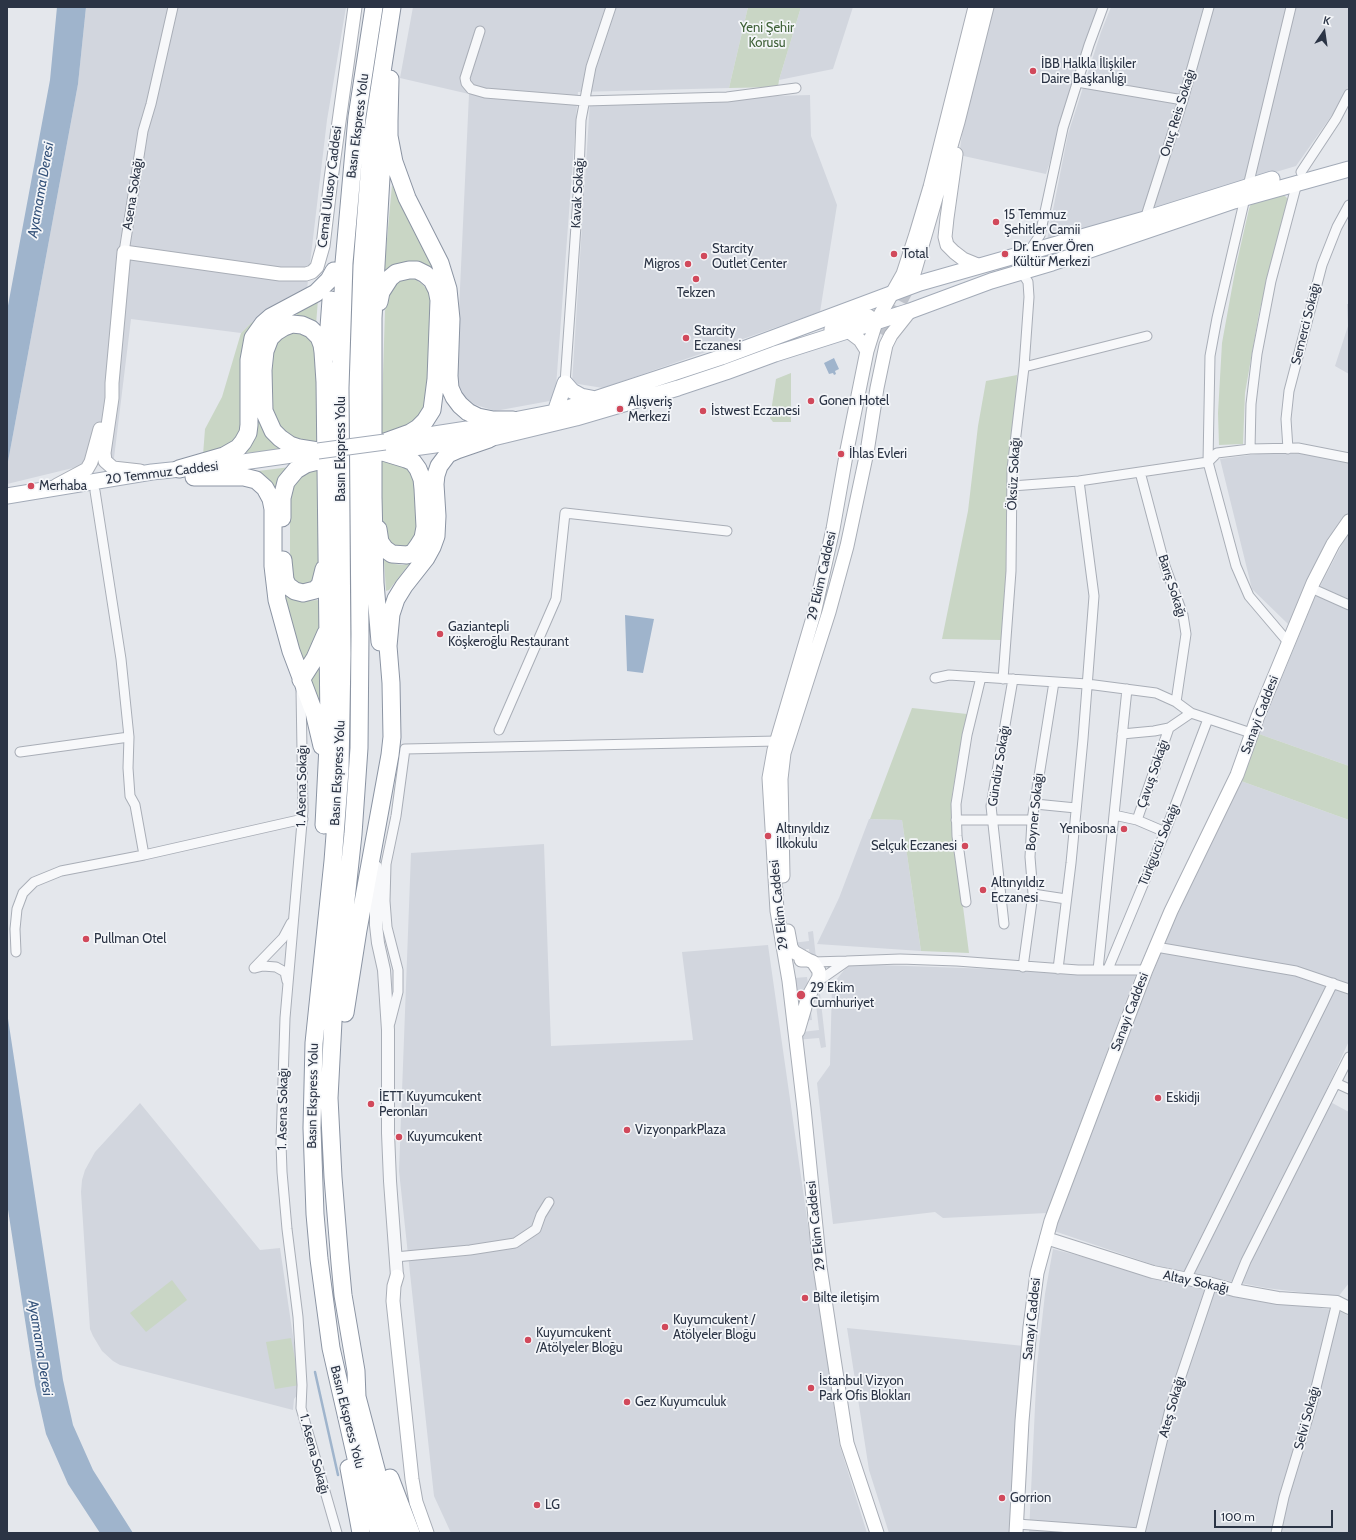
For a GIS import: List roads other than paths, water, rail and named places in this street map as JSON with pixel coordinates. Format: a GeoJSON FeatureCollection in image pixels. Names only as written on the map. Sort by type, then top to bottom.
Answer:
{"type":"FeatureCollection","features":[{"type":"Feature","properties":{"kind":"highway","name":"Basın Ekspress Yolu"},"geometry":{"type":"LineString","coordinates":[[374,7],[357,117],[346,239],[341,328],[340,464],[342,661],[340,770],[333,861],[314,1043],[312,1128],[315,1214],[323,1298],[331,1348],[356,1458],[379,1533]]}},
{"type":"Feature","properties":{"kind":"highway","name":"Basın Ekspress Yolu"},"geometry":{"type":"LineString","coordinates":[[392,7],[372,137],[362,266],[358,388],[360,634],[359,748],[353,834],[333,1021],[329,1098],[332,1127],[333,1177],[343,1295],[356,1371],[359,1409],[376,1472],[396,1533]]}},
{"type":"Feature","properties":{"kind":"highway"},"geometry":{"type":"LineString","coordinates":[[391,706],[384,673],[377,614],[373,497],[374,292],[380,216],[385,116],[394,36],[392,7]]}},
{"type":"Feature","properties":{"kind":"highway"},"geometry":{"type":"LineString","coordinates":[[390,79],[388,121],[394,162],[408,198],[440,263],[448,289],[450,306],[450,388],[454,397],[468,412],[478,417],[493,420],[513,420]]}},
{"type":"Feature","properties":{"kind":"highway"},"geometry":{"type":"LineString","coordinates":[[325,382],[345,163],[357,117]]}},
{"type":"Feature","properties":{"kind":"highway"},"geometry":{"type":"LineString","coordinates":[[374,346],[379,299],[385,285],[396,273],[402,271],[417,270],[425,274],[432,280],[437,290],[439,300],[436,379],[432,410],[425,421],[418,428],[384,447]]}},
{"type":"Feature","properties":{"kind":"highway"},"geometry":{"type":"LineString","coordinates":[[179,469],[224,456],[238,448],[243,442],[246,438],[249,425],[249,360],[253,338],[263,324],[271,317],[316,293],[329,280],[334,271]]}},
{"type":"Feature","properties":{"kind":"highway"},"geometry":{"type":"LineString","coordinates":[[314,1043],[315,987],[329,726],[325,382],[322,345],[319,337],[311,329],[302,325],[292,324],[276,332],[267,344],[264,361],[264,411],[273,431],[290,444],[318,456]]}},
{"type":"Feature","properties":{"kind":"highway"},"geometry":{"type":"LineString","coordinates":[[332,1127],[347,1001],[390,755],[392,737],[388,646],[391,614],[396,599],[404,586],[426,558],[436,536],[437,516],[435,484],[439,466],[448,454],[489,439]]}},
{"type":"Feature","properties":{"kind":"highway"},"geometry":{"type":"LineString","coordinates":[[373,497],[380,542],[385,549],[392,554],[399,556],[413,553],[423,538],[425,527],[422,479],[413,462],[384,447]]}},
{"type":"Feature","properties":{"kind":"highway"},"geometry":{"type":"LineString","coordinates":[[318,456],[296,470],[290,476],[283,490],[283,570],[288,586],[295,591],[303,593],[315,590],[323,579],[326,553]]}},
{"type":"Feature","properties":{"kind":"highway"},"geometry":{"type":"LineString","coordinates":[[194,477],[244,477],[256,480],[269,494],[273,509],[273,566],[276,593],[301,680],[314,712],[321,736],[326,794]]}},
{"type":"Feature","properties":{"kind":"highway"},"geometry":{"type":"LineString","coordinates":[[301,680],[318,651],[328,627]]}},
{"type":"Feature","properties":{"kind":"highway"},"geometry":{"type":"LineString","coordinates":[[331,1348],[328,1358],[329,1376],[361,1533]]}},
{"type":"Feature","properties":{"kind":"highway"},"geometry":{"type":"LineString","coordinates":[[356,1371],[364,1392],[387,1470],[411,1533]]}},
{"type":"Feature","properties":{"kind":"main road","name":"Cemal Ulusoy Caddesi"},"geometry":{"type":"LineString","coordinates":[[124,252],[280,274],[306,274],[312,272],[317,267],[323,246],[355,7]]}},
{"type":"Feature","properties":{"kind":"main road"},"geometry":{"type":"LineString","coordinates":[[854,513],[867,402],[875,352],[876,324],[903,274],[930,187],[975,7]]}},
{"type":"Feature","properties":{"kind":"main road"},"geometry":{"type":"LineString","coordinates":[[913,277],[958,122],[987,7]]}},
{"type":"Feature","properties":{"kind":"main road"},"geometry":{"type":"LineString","coordinates":[[958,122],[959,138],[945,237],[947,245],[954,252],[963,259],[980,266]]}},
{"type":"Feature","properties":{"kind":"main road"},"geometry":{"type":"LineString","coordinates":[[384,447],[555,412],[722,357],[920,283],[1025,253],[1043,241],[1145,218],[1247,192],[1299,178],[1349,160]]}},
{"type":"Feature","properties":{"kind":"main road"},"geometry":{"type":"LineString","coordinates":[[1299,178],[1349,169]]}},
{"type":"Feature","properties":{"kind":"main road"},"geometry":{"type":"LineString","coordinates":[[690,384],[752,356],[876,324],[991,281],[1052,263],[1247,192]]}},
{"type":"Feature","properties":{"kind":"main road","name":"Asena Sokağı"},"geometry":{"type":"LineString","coordinates":[[112,383],[124,252]]}},
{"type":"Feature","properties":{"kind":"main road","name":"29 Ekim Caddesi"},"geometry":{"type":"LineString","coordinates":[[811,961],[794,952],[788,939],[784,887],[780,778],[784,753],[842,567],[867,452],[877,388],[886,345],[891,335],[910,311]]}},
{"type":"Feature","properties":{"kind":"main road"},"geometry":{"type":"LineString","coordinates":[[7,506],[31,497],[95,491],[112,487],[194,477],[318,456],[384,447],[489,439],[576,418],[690,384],[775,354],[848,331],[876,324]]}},
{"type":"Feature","properties":{"kind":"main road","name":"29 Ekim Caddesi"},"geometry":{"type":"LineString","coordinates":[[876,324],[867,351],[833,529],[816,607],[776,741],[769,778],[770,822],[777,911],[788,977],[804,1108],[820,1267],[847,1443],[877,1533]]}},
{"type":"Feature","properties":{"kind":"main road"},"geometry":{"type":"LineString","coordinates":[[848,331],[860,340],[867,351]]}},
{"type":"Feature","properties":{"kind":"main road"},"geometry":{"type":"LineString","coordinates":[[112,383],[112,398],[104,453],[105,462],[113,468],[152,472]]}},
{"type":"Feature","properties":{"kind":"main road"},"geometry":{"type":"LineString","coordinates":[[51,489],[87,469],[91,462],[106,399],[112,383]]}},
{"type":"Feature","properties":{"kind":"main road"},"geometry":{"type":"LineString","coordinates":[[555,412],[565,383],[572,391],[581,396],[596,399]]}},
{"type":"Feature","properties":{"kind":"main road","name":"20 Temmuz Caddesi"},"geometry":{"type":"LineString","coordinates":[[7,496],[31,497],[51,489],[152,472],[318,456]]}},
{"type":"Feature","properties":{"kind":"main road","name":"Sanayi Caddesi"},"geometry":{"type":"LineString","coordinates":[[1016,1529],[1022,1421],[1030,1327],[1037,1273],[1051,1222],[1156,946],[1171,911],[1237,775],[1288,642],[1311,588],[1333,544],[1349,521]]}},
{"type":"Feature","properties":{"kind":"main road"},"geometry":{"type":"LineString","coordinates":[[796,1043],[801,1017],[808,997],[816,984],[819,971],[811,961],[803,959],[794,963],[788,977],[796,988],[806,990],[816,984]]}},
{"type":"Feature","properties":{"kind":"main road"},"geometry":{"type":"LineString","coordinates":[[397,1276],[394,1286],[393,1301],[412,1471],[416,1502],[427,1533]]}},
{"type":"Feature","properties":{"kind":"main road"},"geometry":{"type":"LineString","coordinates":[[397,1276],[421,1497],[434,1533]]}},
{"type":"Feature","properties":{"kind":"street","name":"Asena Sokağı"},"geometry":{"type":"LineString","coordinates":[[124,252],[143,131],[151,104],[173,7]]}},
{"type":"Feature","properties":{"kind":"street","name":"Kavak Sokağı"},"geometry":{"type":"LineString","coordinates":[[565,383],[582,120],[591,67],[611,7]]}},
{"type":"Feature","properties":{"kind":"street"},"geometry":{"type":"LineString","coordinates":[[1043,241],[1063,128],[1089,45],[1103,7]]}},
{"type":"Feature","properties":{"kind":"street","name":"Oruç Reis Sokağı"},"geometry":{"type":"LineString","coordinates":[[1145,218],[1183,100],[1209,7]]}},
{"type":"Feature","properties":{"kind":"street"},"geometry":{"type":"LineString","coordinates":[[1288,642],[1249,596],[1236,566],[1208,462],[1210,356],[1217,318],[1291,7]]}},
{"type":"Feature","properties":{"kind":"street"},"geometry":{"type":"LineString","coordinates":[[480,31],[465,78],[466,83],[471,89],[485,93],[585,101],[727,97],[796,88]]}},
{"type":"Feature","properties":{"kind":"street"},"geometry":{"type":"LineString","coordinates":[[1077,82],[1183,100]]}},
{"type":"Feature","properties":{"kind":"street"},"geometry":{"type":"LineString","coordinates":[[1250,449],[1251,404],[1257,354],[1271,281],[1299,178],[1336,119],[1349,94]]}},
{"type":"Feature","properties":{"kind":"street","name":"Semerci Sokağı"},"geometry":{"type":"LineString","coordinates":[[1288,448],[1286,419],[1289,391],[1322,265],[1337,227],[1349,205]]}},
{"type":"Feature","properties":{"kind":"street","name":"Öksüz Sokağı"},"geometry":{"type":"LineString","coordinates":[[1003,679],[1010,571],[1012,469],[1024,367],[1029,297],[1028,282],[1021,272]]}},
{"type":"Feature","properties":{"kind":"street"},"geometry":{"type":"LineString","coordinates":[[1024,367],[1146,336]]}},
{"type":"Feature","properties":{"kind":"street"},"geometry":{"type":"LineString","coordinates":[[1012,486],[1079,481],[1208,462],[1217,453],[1250,449],[1298,448],[1349,458]]}},
{"type":"Feature","properties":{"kind":"street","name":"Barış Sokağı"},"geometry":{"type":"LineString","coordinates":[[1140,472],[1165,566],[1183,615],[1186,634],[1176,702]]}},
{"type":"Feature","properties":{"kind":"street"},"geometry":{"type":"LineString","coordinates":[[1058,969],[1076,808],[1094,596],[1079,481]]}},
{"type":"Feature","properties":{"kind":"street"},"geometry":{"type":"LineString","coordinates":[[95,491],[121,660],[129,737],[128,768],[130,796],[135,805],[144,856]]}},
{"type":"Feature","properties":{"kind":"street"},"geometry":{"type":"LineString","coordinates":[[499,730],[556,599],[565,513],[727,531]]}},
{"type":"Feature","properties":{"kind":"street"},"geometry":{"type":"LineString","coordinates":[[1311,588],[1349,605]]}},
{"type":"Feature","properties":{"kind":"street"},"geometry":{"type":"LineString","coordinates":[[935,678],[949,675],[1087,684],[1156,693],[1176,702],[1191,713],[1208,720],[1252,733]]}},
{"type":"Feature","properties":{"kind":"street"},"geometry":{"type":"LineString","coordinates":[[966,902],[957,836],[956,804],[967,735],[981,677]]}},
{"type":"Feature","properties":{"kind":"street","name":"Gündüz Sokağı"},"geometry":{"type":"LineString","coordinates":[[1004,924],[990,806],[1013,679]]}},
{"type":"Feature","properties":{"kind":"street","name":"1. Asena Sokağı"},"geometry":{"type":"LineString","coordinates":[[301,680],[303,819],[285,1026],[281,1143],[282,1172],[287,1229],[298,1317],[302,1386],[301,1408],[337,1533]]}},
{"type":"Feature","properties":{"kind":"street","name":"Boyner Sokağı"},"geometry":{"type":"LineString","coordinates":[[1023,967],[1033,894],[1030,858],[1032,820],[1054,682]]}},
{"type":"Feature","properties":{"kind":"street"},"geometry":{"type":"LineString","coordinates":[[1098,970],[1127,689]]}},
{"type":"Feature","properties":{"kind":"street"},"geometry":{"type":"LineString","coordinates":[[1122,734],[1169,728],[1191,713]]}},
{"type":"Feature","properties":{"kind":"street","name":"Türkgücü Sokağı"},"geometry":{"type":"LineString","coordinates":[[1108,969],[1165,832],[1208,720]]}},
{"type":"Feature","properties":{"kind":"street","name":"Çavuş Sokağı"},"geometry":{"type":"LineString","coordinates":[[1137,820],[1169,728]]}},
{"type":"Feature","properties":{"kind":"street"},"geometry":{"type":"LineString","coordinates":[[20,752],[129,737]]}},
{"type":"Feature","properties":{"kind":"street"},"geometry":{"type":"LineString","coordinates":[[388,1030],[398,992],[398,970],[387,927],[385,902],[386,864],[396,816],[405,749],[776,741]]}},
{"type":"Feature","properties":{"kind":"street"},"geometry":{"type":"LineString","coordinates":[[1035,804],[1076,808]]}},
{"type":"Feature","properties":{"kind":"street"},"geometry":{"type":"LineString","coordinates":[[1114,815],[1137,820],[1165,832]]}},
{"type":"Feature","properties":{"kind":"street"},"geometry":{"type":"LineString","coordinates":[[16,952],[15,929],[17,909],[23,893],[34,882],[61,871],[144,856],[303,819]]}},
{"type":"Feature","properties":{"kind":"street"},"geometry":{"type":"LineString","coordinates":[[956,820],[1032,820]]}},
{"type":"Feature","properties":{"kind":"street"},"geometry":{"type":"LineString","coordinates":[[377,833],[376,925],[384,970],[388,1030],[388,1133],[397,1276]]}},
{"type":"Feature","properties":{"kind":"street"},"geometry":{"type":"LineString","coordinates":[[1033,894],[1066,898]]}},
{"type":"Feature","properties":{"kind":"street"},"geometry":{"type":"LineString","coordinates":[[288,986],[287,977],[281,969],[270,966],[254,968],[283,938],[294,916]]}},
{"type":"Feature","properties":{"kind":"street"},"geometry":{"type":"LineString","coordinates":[[1156,946],[1296,971],[1349,989]]}},
{"type":"Feature","properties":{"kind":"street"},"geometry":{"type":"LineString","coordinates":[[811,961],[900,959],[957,961],[1058,969],[1146,970]]}},
{"type":"Feature","properties":{"kind":"street"},"geometry":{"type":"LineString","coordinates":[[816,984],[847,961]]}},
{"type":"Feature","properties":{"kind":"street"},"geometry":{"type":"LineString","coordinates":[[1186,1279],[1333,983]]}},
{"type":"Feature","properties":{"kind":"street"},"geometry":{"type":"LineString","coordinates":[[1234,1290],[1246,1261],[1349,1057]]}},
{"type":"Feature","properties":{"kind":"street"},"geometry":{"type":"LineString","coordinates":[[1336,1083],[1349,1089]]}},
{"type":"Feature","properties":{"kind":"street"},"geometry":{"type":"LineString","coordinates":[[395,1257],[470,1250],[516,1243],[536,1229],[541,1215],[549,1202]]}},
{"type":"Feature","properties":{"kind":"street","name":"Altay Sokağı"},"geometry":{"type":"LineString","coordinates":[[1046,1238],[1154,1272],[1278,1298],[1337,1302],[1349,1308]]}},
{"type":"Feature","properties":{"kind":"street","name":"Ateş Sokağı"},"geometry":{"type":"LineString","coordinates":[[1140,1533],[1170,1409],[1212,1284]]}},
{"type":"Feature","properties":{"kind":"street","name":"Selvi Sokağı"},"geometry":{"type":"LineString","coordinates":[[1276,1533],[1284,1498],[1311,1408],[1337,1302]]}},
{"type":"Feature","properties":{"kind":"street"},"geometry":{"type":"LineString","coordinates":[[1016,1529],[1140,1533]]}},
{"type":"Feature","properties":{"kind":"water","name":"Ayamama Deresi"},"geometry":{"type":"Polygon","coordinates":[[[57,7],[86,7],[78,84],[7,467],[7,311],[50,80],[57,7]]]}},
{"type":"Feature","properties":{"kind":"water"},"geometry":{"type":"Polygon","coordinates":[[[834,358],[839,369],[835,371],[836,374],[834,375],[833,373],[829,374],[824,363],[834,358]]]}},
{"type":"Feature","properties":{"kind":"water"},"geometry":{"type":"Polygon","coordinates":[[[625,615],[654,619],[643,673],[627,671],[625,615]]]}},
{"type":"Feature","properties":{"kind":"water","name":"Ayamama Deresi"},"geometry":{"type":"Polygon","coordinates":[[[7,1012],[63,1380],[73,1425],[93,1470],[133,1533],[100,1533],[68,1484],[46,1434],[35,1385],[7,1203],[7,1012]]]}},
{"type":"Feature","properties":{"kind":"waterway"},"geometry":{"type":"LineString","coordinates":[[315,1372],[338,1475]]}},
{"type":"Feature","properties":{"kind":"tunnel"},"geometry":{"type":"LineString","coordinates":[[881,334],[897,309],[911,282]]}},
{"type":"Feature","properties":{"kind":"place","name":"İBB Halkla İlişkiler Daire Başkanlığı"},"geometry":{"type":"Point","coordinates":[1033,71]}},
{"type":"Feature","properties":{"kind":"place","name":"15 Temmuz Şehitler Camii"},"geometry":{"type":"Point","coordinates":[996,222]}},
{"type":"Feature","properties":{"kind":"place","name":"Total"},"geometry":{"type":"Point","coordinates":[894,254]}},
{"type":"Feature","properties":{"kind":"place","name":"Dr. Enver Ören Kültür Merkezi"},"geometry":{"type":"Point","coordinates":[1005,254]}},
{"type":"Feature","properties":{"kind":"place","name":"Starcity Outlet Center"},"geometry":{"type":"Point","coordinates":[704,256]}},
{"type":"Feature","properties":{"kind":"place","name":"Migros"},"geometry":{"type":"Point","coordinates":[688,264]}},
{"type":"Feature","properties":{"kind":"place","name":"Tekzen"},"geometry":{"type":"Point","coordinates":[696,279]}},
{"type":"Feature","properties":{"kind":"place","name":"Starcity Eczanesi"},"geometry":{"type":"Point","coordinates":[686,338]}},
{"type":"Feature","properties":{"kind":"place","name":"Gonen Hotel"},"geometry":{"type":"Point","coordinates":[811,401]}},
{"type":"Feature","properties":{"kind":"place","name":"Alışveriş Merkezi"},"geometry":{"type":"Point","coordinates":[620,409]}},
{"type":"Feature","properties":{"kind":"place","name":"İstwest Eczanesi"},"geometry":{"type":"Point","coordinates":[703,411]}},
{"type":"Feature","properties":{"kind":"place","name":"İhlas Evleri"},"geometry":{"type":"Point","coordinates":[841,454]}},
{"type":"Feature","properties":{"kind":"place","name":"Merhaba"},"geometry":{"type":"Point","coordinates":[31,486]}},
{"type":"Feature","properties":{"kind":"place","name":"Gaziantepli Köşkeroğlu Restaurant"},"geometry":{"type":"Point","coordinates":[440,634]}},
{"type":"Feature","properties":{"kind":"place","name":"Yenibosna"},"geometry":{"type":"Point","coordinates":[1124,829]}},
{"type":"Feature","properties":{"kind":"place","name":"Altınyıldız İlkokulu"},"geometry":{"type":"Point","coordinates":[768,836]}},
{"type":"Feature","properties":{"kind":"place","name":"Selçuk Eczanesi"},"geometry":{"type":"Point","coordinates":[965,846]}},
{"type":"Feature","properties":{"kind":"place","name":"Altınyıldız Eczanesi"},"geometry":{"type":"Point","coordinates":[983,890]}},
{"type":"Feature","properties":{"kind":"place","name":"Pullman Otel"},"geometry":{"type":"Point","coordinates":[86,939]}},
{"type":"Feature","properties":{"kind":"place","name":"29 Ekim Cumhuriyet"},"geometry":{"type":"Point","coordinates":[801,995]}},
{"type":"Feature","properties":{"kind":"place","name":"Eskidji"},"geometry":{"type":"Point","coordinates":[1158,1098]}},
{"type":"Feature","properties":{"kind":"place","name":"İETT Kuyumcukent Peronları"},"geometry":{"type":"Point","coordinates":[371,1104]}},
{"type":"Feature","properties":{"kind":"place","name":"VizyonparkPlaza"},"geometry":{"type":"Point","coordinates":[627,1130]}},
{"type":"Feature","properties":{"kind":"place","name":"Kuyumcukent"},"geometry":{"type":"Point","coordinates":[399,1137]}},
{"type":"Feature","properties":{"kind":"place","name":"Bilte iletişim"},"geometry":{"type":"Point","coordinates":[805,1298]}},
{"type":"Feature","properties":{"kind":"place","name":"Kuyumcukent / Atölyeler Bloğu"},"geometry":{"type":"Point","coordinates":[665,1327]}},
{"type":"Feature","properties":{"kind":"place","name":"Kuyumcukent /Atölyeler Bloğu"},"geometry":{"type":"Point","coordinates":[528,1340]}},
{"type":"Feature","properties":{"kind":"place","name":"İstanbul Vizyon Park Ofis Blokları"},"geometry":{"type":"Point","coordinates":[811,1388]}},
{"type":"Feature","properties":{"kind":"place","name":"Gez Kuyumculuk"},"geometry":{"type":"Point","coordinates":[627,1402]}},
{"type":"Feature","properties":{"kind":"place","name":"Gorrion"},"geometry":{"type":"Point","coordinates":[1002,1498]}},
{"type":"Feature","properties":{"kind":"place","name":"LG"},"geometry":{"type":"Point","coordinates":[537,1505]}},
{"type":"Feature","properties":{"kind":"park label","name":"Yeni Şehir Korusu"},"geometry":{"type":"Point","coordinates":[767,36]}}]}
